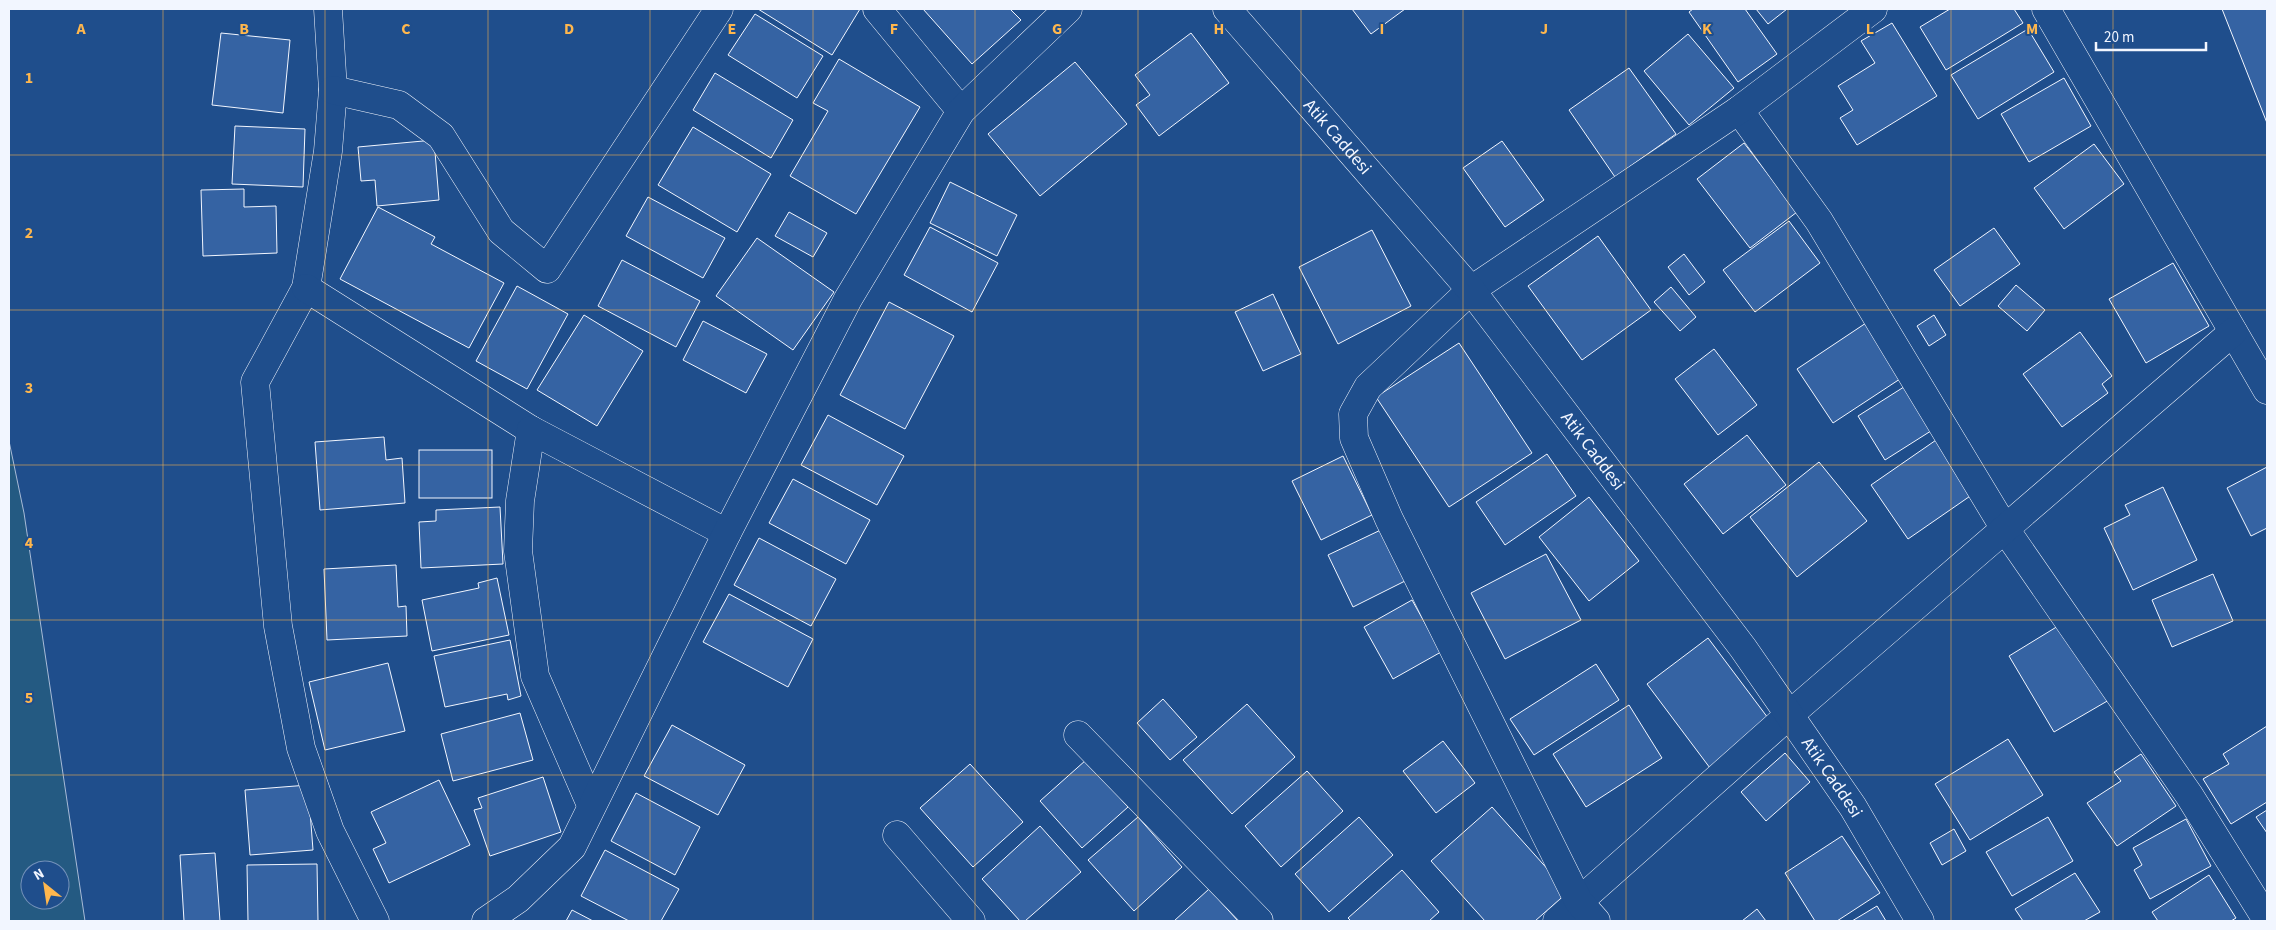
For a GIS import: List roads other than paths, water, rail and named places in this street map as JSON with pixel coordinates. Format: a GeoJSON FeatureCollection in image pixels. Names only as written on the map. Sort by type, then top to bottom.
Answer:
{"type":"FeatureCollection","features":[{"type":"Feature","properties":{"kind":"street"},"geometry":{"type":"LineString","coordinates":[[328,9],[333,90],[328,151],[306,288],[255,382],[278,626],[301,748],[330,830],[374,921]]}},
{"type":"Feature","properties":{"kind":"street"},"geometry":{"type":"LineString","coordinates":[[333,90],[399,105],[441,136],[501,231],[547,269],[719,9]]}},
{"type":"Feature","properties":{"kind":"street"},"geometry":{"type":"LineString","coordinates":[[877,9],[961,111]]}},
{"type":"Feature","properties":{"kind":"street"},"geometry":{"type":"LineString","coordinates":[[486,921],[518,899],[572,847],[591,805],[727,533],[848,300],[961,111],[1068,9]]}},
{"type":"Feature","properties":{"kind":"street","name":"Atik Caddesi"},"geometry":{"type":"LineString","coordinates":[[1227,9],[1471,290],[1743,648],[1854,807],[1920,921]]}},
{"type":"Feature","properties":{"kind":"street"},"geometry":{"type":"LineString","coordinates":[[1588,912],[1389,519],[1354,438],[1353,414],[1368,387],[1471,290],[1740,110],[1873,9]]}},
{"type":"Feature","properties":{"kind":"street"},"geometry":{"type":"LineString","coordinates":[[2046,9],[2267,390]]}},
{"type":"Feature","properties":{"kind":"street"},"geometry":{"type":"LineString","coordinates":[[1740,110],[1820,221],[2005,529],[2264,907]]}},
{"type":"Feature","properties":{"kind":"street"},"geometry":{"type":"LineString","coordinates":[[306,288],[532,430],[727,533]]}},
{"type":"Feature","properties":{"kind":"street"},"geometry":{"type":"LineString","coordinates":[[1557,921],[1588,912],[1789,715],[2234,332]]}},
{"type":"Feature","properties":{"kind":"street"},"geometry":{"type":"LineString","coordinates":[[532,430],[520,501],[518,552],[535,676],[591,805]]}},
{"type":"Feature","properties":{"kind":"street"},"geometry":{"type":"LineString","coordinates":[[1078,735],[1259,921]]}},
{"type":"Feature","properties":{"kind":"street"},"geometry":{"type":"LineString","coordinates":[[897,835],[971,921]]}}]}
